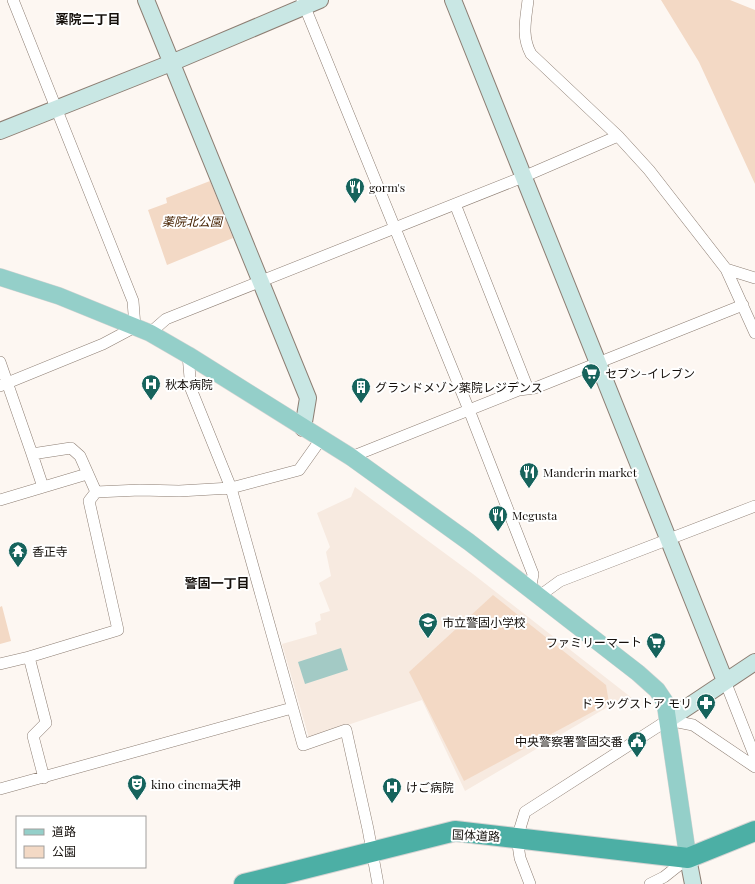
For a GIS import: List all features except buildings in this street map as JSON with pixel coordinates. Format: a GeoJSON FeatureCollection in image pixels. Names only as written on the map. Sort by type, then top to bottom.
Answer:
{"type":"FeatureCollection","features":[{"type":"Feature","properties":{"kind":"highway","name":"国体道路"},"geometry":{"type":"LineString","coordinates":[[244,884],[455,831],[688,858]]}},
{"type":"Feature","properties":{"kind":"highway"},"geometry":{"type":"LineString","coordinates":[[688,858],[755,831]]}},
{"type":"Feature","properties":{"kind":"main road"},"geometry":{"type":"LineString","coordinates":[[0,277],[59,296],[142,330],[188,355],[321,440],[351,457],[469,542],[534,594],[638,673],[657,690],[665,702],[688,858]]}},
{"type":"Feature","properties":{"kind":"street"},"geometry":{"type":"LineString","coordinates":[[13,0],[133,301],[142,330]]}},
{"type":"Feature","properties":{"kind":"street"},"geometry":{"type":"LineString","coordinates":[[146,0],[308,398],[304,428]]}},
{"type":"Feature","properties":{"kind":"street"},"geometry":{"type":"LineString","coordinates":[[0,131],[171,63],[303,3],[320,0]]}},
{"type":"Feature","properties":{"kind":"street"},"geometry":{"type":"LineString","coordinates":[[453,0],[754,754]]}},
{"type":"Feature","properties":{"kind":"street"},"geometry":{"type":"LineString","coordinates":[[528,0],[524,33],[526,44],[531,54],[618,136],[649,170],[726,269],[755,333]]}},
{"type":"Feature","properties":{"kind":"street"},"geometry":{"type":"LineString","coordinates":[[303,3],[469,410],[533,574],[534,594],[560,581],[755,506]]}},
{"type":"Feature","properties":{"kind":"street"},"geometry":{"type":"LineString","coordinates":[[4,385],[103,344],[142,330],[166,319],[523,177],[618,136]]}},
{"type":"Feature","properties":{"kind":"street"},"geometry":{"type":"LineString","coordinates":[[456,204],[528,389]]}},
{"type":"Feature","properties":{"kind":"street"},"geometry":{"type":"LineString","coordinates":[[726,269],[755,278]]}},
{"type":"Feature","properties":{"kind":"street"},"geometry":{"type":"LineString","coordinates":[[351,457],[519,390],[535,388],[743,305]]}},
{"type":"Feature","properties":{"kind":"street"},"geometry":{"type":"LineString","coordinates":[[188,355],[191,389],[231,488],[303,745],[346,730],[378,884]]}},
{"type":"Feature","properties":{"kind":"street"},"geometry":{"type":"LineString","coordinates":[[0,362],[4,385],[44,487]]}},
{"type":"Feature","properties":{"kind":"street"},"geometry":{"type":"LineString","coordinates":[[0,664],[29,657],[118,630],[89,501],[96,492],[140,490],[179,492],[231,488],[299,470],[321,440]]}},
{"type":"Feature","properties":{"kind":"street"},"geometry":{"type":"LineString","coordinates":[[32,454],[71,448],[80,456],[96,492]]}},
{"type":"Feature","properties":{"kind":"street"},"geometry":{"type":"LineString","coordinates":[[0,500],[87,474]]}},
{"type":"Feature","properties":{"kind":"street"},"geometry":{"type":"LineString","coordinates":[[29,657],[46,723],[33,736],[44,778]]}},
{"type":"Feature","properties":{"kind":"street"},"geometry":{"type":"LineString","coordinates":[[530,884],[520,858],[517,838],[525,812],[755,662]]}},
{"type":"Feature","properties":{"kind":"street"},"geometry":{"type":"LineString","coordinates":[[0,789],[292,708]]}},
{"type":"Feature","properties":{"kind":"street"},"geometry":{"type":"LineString","coordinates":[[668,720],[693,725],[755,767]]}},
{"type":"Feature","properties":{"kind":"street"},"geometry":{"type":"LineString","coordinates":[[650,884],[664,877],[688,858],[693,884]]}},
{"type":"Feature","properties":{"kind":"shaded area","name":"市立警固小学校"},"geometry":{"type":"Polygon","coordinates":[[[355,487],[473,574],[637,702],[611,705],[465,791],[422,700],[309,738],[282,644],[317,634],[315,623],[321,620],[320,614],[330,611],[319,583],[331,576],[326,552],[330,547],[317,513],[351,497],[355,487]]]}},
{"type":"Feature","properties":{"kind":"green space"},"geometry":{"type":"Polygon","coordinates":[[[661,0],[730,0],[755,10],[755,184],[699,62],[661,0]]]}},
{"type":"Feature","properties":{"kind":"green space","name":"薬院北公園"},"geometry":{"type":"Polygon","coordinates":[[[210,181],[233,238],[167,265],[148,210],[167,203],[166,198],[210,181]]]}},
{"type":"Feature","properties":{"kind":"green space"},"geometry":{"type":"Polygon","coordinates":[[[493,595],[606,685],[609,703],[464,781],[409,672],[493,595]]]}},
{"type":"Feature","properties":{"kind":"green space"},"geometry":{"type":"Polygon","coordinates":[[[2,606],[11,641],[0,644],[0,607],[2,606]]]}},
{"type":"Feature","properties":{"kind":"water"},"geometry":{"type":"Polygon","coordinates":[[[341,648],[348,670],[305,684],[298,662],[341,648]]]}},
{"type":"Feature","properties":{"kind":"place","name":"gorm's"},"geometry":{"type":"Point","coordinates":[355,204]}},
{"type":"Feature","properties":{"kind":"place","name":"セブン-イレブン"},"geometry":{"type":"Point","coordinates":[591,390]}},
{"type":"Feature","properties":{"kind":"place","name":"秋本病院"},"geometry":{"type":"Point","coordinates":[151,401]}},
{"type":"Feature","properties":{"kind":"place","name":"グランドメゾン薬院レジデンス"},"geometry":{"type":"Point","coordinates":[361,404]}},
{"type":"Feature","properties":{"kind":"place","name":"Manderin market"},"geometry":{"type":"Point","coordinates":[529,489]}},
{"type":"Feature","properties":{"kind":"place","name":"Megusta"},"geometry":{"type":"Point","coordinates":[498,532]}},
{"type":"Feature","properties":{"kind":"place","name":"香正寺"},"geometry":{"type":"Point","coordinates":[18,568]}},
{"type":"Feature","properties":{"kind":"place","name":"市立警固小学校"},"geometry":{"type":"Point","coordinates":[428,639]}},
{"type":"Feature","properties":{"kind":"place","name":"ファミリーマート"},"geometry":{"type":"Point","coordinates":[656,659]}},
{"type":"Feature","properties":{"kind":"place","name":"ドラッグストア モリ"},"geometry":{"type":"Point","coordinates":[706,720]}},
{"type":"Feature","properties":{"kind":"place","name":"中央警察署警固交番"},"geometry":{"type":"Point","coordinates":[637,758]}},
{"type":"Feature","properties":{"kind":"place","name":"kino cinema天神"},"geometry":{"type":"Point","coordinates":[137,801]}},
{"type":"Feature","properties":{"kind":"place","name":"けご病院"},"geometry":{"type":"Point","coordinates":[392,804]}},
{"type":"Feature","properties":{"kind":"district","name":"薬院二丁目"},"geometry":{"type":"Point","coordinates":[88,18]}},
{"type":"Feature","properties":{"kind":"district","name":"警固一丁目"},"geometry":{"type":"Point","coordinates":[217,582]}}]}
